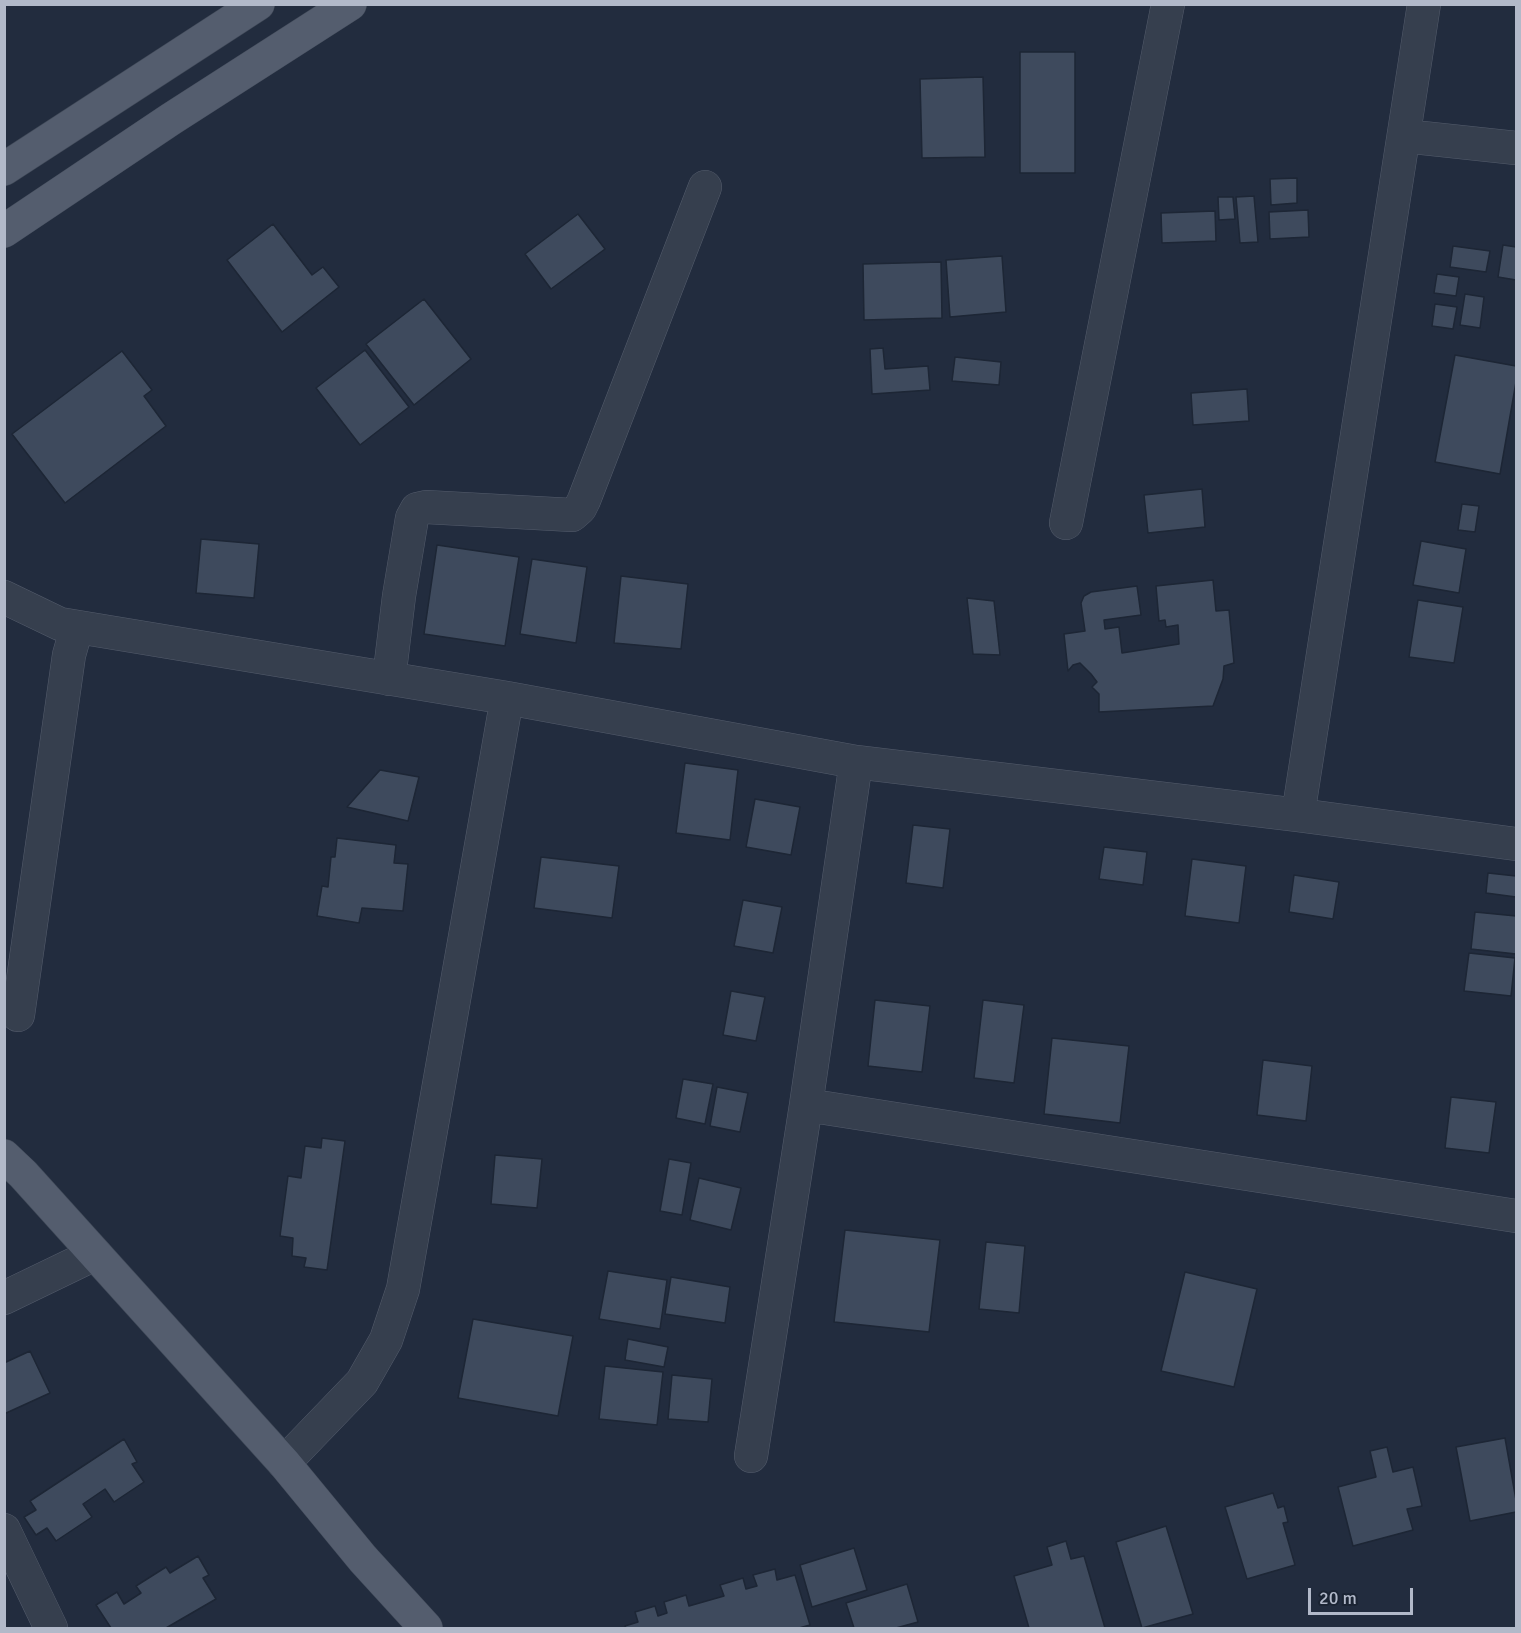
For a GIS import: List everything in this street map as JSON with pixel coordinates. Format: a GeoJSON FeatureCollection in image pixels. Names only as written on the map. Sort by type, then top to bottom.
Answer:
{"type":"FeatureCollection","features":[{"type":"Feature","properties":{"kind":"main road"},"geometry":{"type":"LineString","coordinates":[[4,169],[258,4]]}},
{"type":"Feature","properties":{"kind":"main road"},"geometry":{"type":"LineString","coordinates":[[4,231],[171,119],[350,4]]}},
{"type":"Feature","properties":{"kind":"main road"},"geometry":{"type":"LineString","coordinates":[[11,1171],[95,1254],[284,1463],[426,1629]]}},
{"type":"Feature","properties":{"kind":"street"},"geometry":{"type":"LineString","coordinates":[[1066,523],[1168,4]]}},
{"type":"Feature","properties":{"kind":"street"},"geometry":{"type":"LineString","coordinates":[[1298,815],[1424,4]]}},
{"type":"Feature","properties":{"kind":"street"},"geometry":{"type":"LineString","coordinates":[[1404,136],[1516,148]]}},
{"type":"Feature","properties":{"kind":"street"},"geometry":{"type":"LineString","coordinates":[[389,679],[399,596],[412,518],[417,508],[572,515],[580,508],[705,187]]}},
{"type":"Feature","properties":{"kind":"street"},"geometry":{"type":"LineString","coordinates":[[4,597],[60,624],[507,698],[856,762],[1516,843]]}},
{"type":"Feature","properties":{"kind":"street"},"geometry":{"type":"LineString","coordinates":[[18,1015],[69,655],[76,627]]}},
{"type":"Feature","properties":{"kind":"street"},"geometry":{"type":"LineString","coordinates":[[284,1463],[362,1382],[386,1340],[403,1289],[507,698]]}},
{"type":"Feature","properties":{"kind":"street"},"geometry":{"type":"LineString","coordinates":[[751,1456],[806,1106],[856,762]]}},
{"type":"Feature","properties":{"kind":"street"},"geometry":{"type":"LineString","coordinates":[[806,1106],[1516,1216]]}},
{"type":"Feature","properties":{"kind":"street"},"geometry":{"type":"LineString","coordinates":[[4,1298],[95,1254]]}},
{"type":"Feature","properties":{"kind":"street"},"geometry":{"type":"LineString","coordinates":[[4,1530],[51,1629]]}},
{"type":"Feature","properties":{"kind":"building"},"geometry":{"type":"Polygon","coordinates":[[[1020,52],[1075,52],[1075,173],[1020,173],[1020,52]]]}},
{"type":"Feature","properties":{"kind":"building"},"geometry":{"type":"Polygon","coordinates":[[[983,77],[985,157],[922,158],[920,79],[983,77]]]}},
{"type":"Feature","properties":{"kind":"building"},"geometry":{"type":"Polygon","coordinates":[[[1297,178],[1297,203],[1271,205],[1270,179],[1297,178]]]}},
{"type":"Feature","properties":{"kind":"building"},"geometry":{"type":"Polygon","coordinates":[[[1254,196],[1258,242],[1240,243],[1236,197],[1254,196]]]}},
{"type":"Feature","properties":{"kind":"building"},"geometry":{"type":"Polygon","coordinates":[[[1218,197],[1233,197],[1235,219],[1219,220],[1218,197]]]}},
{"type":"Feature","properties":{"kind":"building"},"geometry":{"type":"Polygon","coordinates":[[[1308,210],[1309,237],[1270,239],[1269,212],[1308,210]]]}},
{"type":"Feature","properties":{"kind":"building"},"geometry":{"type":"Polygon","coordinates":[[[1215,211],[1216,241],[1162,243],[1161,213],[1215,211]]]}},
{"type":"Feature","properties":{"kind":"building"},"geometry":{"type":"Polygon","coordinates":[[[578,214],[605,249],[551,289],[525,254],[578,214]]]}},
{"type":"Feature","properties":{"kind":"building"},"geometry":{"type":"Polygon","coordinates":[[[273,224],[312,275],[323,267],[339,287],[282,332],[227,260],[273,224]]]}},
{"type":"Feature","properties":{"kind":"building"},"geometry":{"type":"Polygon","coordinates":[[[1503,245],[1516,247],[1516,280],[1498,277],[1503,245]]]}},
{"type":"Feature","properties":{"kind":"building"},"geometry":{"type":"Polygon","coordinates":[[[1453,246],[1490,251],[1486,272],[1450,267],[1453,246]]]}},
{"type":"Feature","properties":{"kind":"building"},"geometry":{"type":"Polygon","coordinates":[[[1002,256],[1006,312],[950,317],[946,260],[1002,256]]]}},
{"type":"Feature","properties":{"kind":"building"},"geometry":{"type":"Polygon","coordinates":[[[941,262],[942,318],[864,320],[863,264],[941,262]]]}},
{"type":"Feature","properties":{"kind":"building"},"geometry":{"type":"Polygon","coordinates":[[[1437,274],[1459,277],[1456,296],[1434,293],[1437,274]]]}},
{"type":"Feature","properties":{"kind":"building"},"geometry":{"type":"Polygon","coordinates":[[[1465,294],[1484,297],[1480,328],[1460,325],[1465,294]]]}},
{"type":"Feature","properties":{"kind":"building"},"geometry":{"type":"Polygon","coordinates":[[[424,299],[471,359],[414,405],[366,344],[424,299]]]}},
{"type":"Feature","properties":{"kind":"building"},"geometry":{"type":"Polygon","coordinates":[[[1435,304],[1457,307],[1453,329],[1432,326],[1435,304]]]}},
{"type":"Feature","properties":{"kind":"building"},"geometry":{"type":"Polygon","coordinates":[[[883,348],[885,369],[928,366],[930,390],[872,394],[870,349],[883,348]]]}},
{"type":"Feature","properties":{"kind":"building"},"geometry":{"type":"Polygon","coordinates":[[[365,350],[409,407],[360,445],[316,388],[365,350]]]}},
{"type":"Feature","properties":{"kind":"building"},"geometry":{"type":"Polygon","coordinates":[[[122,351],[152,390],[144,396],[166,426],[65,503],[12,434],[122,351]]]}},
{"type":"Feature","properties":{"kind":"building"},"geometry":{"type":"Polygon","coordinates":[[[1455,355],[1516,366],[1516,382],[1500,474],[1435,462],[1455,355]]]}},
{"type":"Feature","properties":{"kind":"building"},"geometry":{"type":"Polygon","coordinates":[[[955,357],[1001,362],[999,385],[952,381],[955,357]]]}},
{"type":"Feature","properties":{"kind":"building"},"geometry":{"type":"Polygon","coordinates":[[[1247,389],[1249,421],[1193,425],[1191,393],[1247,389]]]}},
{"type":"Feature","properties":{"kind":"building"},"geometry":{"type":"Polygon","coordinates":[[[1202,489],[1205,527],[1148,533],[1144,495],[1202,489]]]}},
{"type":"Feature","properties":{"kind":"building"},"geometry":{"type":"Polygon","coordinates":[[[1462,504],[1479,506],[1475,532],[1458,530],[1462,504]]]}},
{"type":"Feature","properties":{"kind":"building"},"geometry":{"type":"Polygon","coordinates":[[[201,539],[259,544],[254,598],[196,593],[201,539]]]}},
{"type":"Feature","properties":{"kind":"building"},"geometry":{"type":"Polygon","coordinates":[[[1421,541],[1466,549],[1459,593],[1413,585],[1421,541]]]}},
{"type":"Feature","properties":{"kind":"building"},"geometry":{"type":"Polygon","coordinates":[[[437,545],[519,557],[505,646],[424,634],[437,545]]]}},
{"type":"Feature","properties":{"kind":"building"},"geometry":{"type":"Polygon","coordinates":[[[532,559],[587,567],[576,643],[520,634],[532,559]]]}},
{"type":"Feature","properties":{"kind":"building"},"geometry":{"type":"Polygon","coordinates":[[[621,576],[688,584],[681,649],[614,643],[621,576]]]}},
{"type":"Feature","properties":{"kind":"building"},"geometry":{"type":"Polygon","coordinates":[[[1213,580],[1216,611],[1229,610],[1234,663],[1224,666],[1223,679],[1213,706],[1099,712],[1099,694],[1092,687],[1097,682],[1091,674],[1080,663],[1073,665],[1068,671],[1064,634],[1085,631],[1081,603],[1084,596],[1091,592],[1137,586],[1141,615],[1104,620],[1105,629],[1119,627],[1122,653],[1179,644],[1178,625],[1166,627],[1165,620],[1159,621],[1156,586],[1213,580]]]}},
{"type":"Feature","properties":{"kind":"building"},"geometry":{"type":"Polygon","coordinates":[[[967,598],[994,601],[1000,655],[973,654],[967,598]]]}},
{"type":"Feature","properties":{"kind":"building"},"geometry":{"type":"Polygon","coordinates":[[[1418,600],[1463,607],[1454,663],[1409,657],[1418,600]]]}},
{"type":"Feature","properties":{"kind":"building"},"geometry":{"type":"Polygon","coordinates":[[[685,763],[738,770],[730,840],[676,833],[685,763]]]}},
{"type":"Feature","properties":{"kind":"building"},"geometry":{"type":"Polygon","coordinates":[[[380,770],[419,777],[408,821],[347,807],[380,770]]]}},
{"type":"Feature","properties":{"kind":"building"},"geometry":{"type":"Polygon","coordinates":[[[755,799],[800,807],[791,855],[746,847],[755,799]]]}},
{"type":"Feature","properties":{"kind":"building"},"geometry":{"type":"Polygon","coordinates":[[[913,825],[950,829],[943,888],[906,883],[913,825]]]}},
{"type":"Feature","properties":{"kind":"building"},"geometry":{"type":"Polygon","coordinates":[[[337,838],[396,845],[394,863],[408,864],[403,911],[362,908],[359,923],[317,916],[322,886],[328,887],[331,857],[335,857],[337,838]]]}},
{"type":"Feature","properties":{"kind":"building"},"geometry":{"type":"Polygon","coordinates":[[[1104,847],[1147,852],[1143,885],[1099,879],[1104,847]]]}},
{"type":"Feature","properties":{"kind":"building"},"geometry":{"type":"Polygon","coordinates":[[[541,857],[619,866],[612,918],[534,908],[541,857]]]}},
{"type":"Feature","properties":{"kind":"building"},"geometry":{"type":"Polygon","coordinates":[[[1192,859],[1246,866],[1239,923],[1185,916],[1192,859]]]}},
{"type":"Feature","properties":{"kind":"building"},"geometry":{"type":"Polygon","coordinates":[[[1488,873],[1516,876],[1516,897],[1486,893],[1488,873]]]}},
{"type":"Feature","properties":{"kind":"building"},"geometry":{"type":"Polygon","coordinates":[[[1294,875],[1339,882],[1333,919],[1289,912],[1294,875]]]}},
{"type":"Feature","properties":{"kind":"building"},"geometry":{"type":"Polygon","coordinates":[[[743,900],[782,907],[773,953],[734,946],[743,900]]]}},
{"type":"Feature","properties":{"kind":"building"},"geometry":{"type":"Polygon","coordinates":[[[1475,912],[1516,916],[1516,954],[1471,949],[1475,912]]]}},
{"type":"Feature","properties":{"kind":"building"},"geometry":{"type":"Polygon","coordinates":[[[1469,953],[1515,958],[1511,996],[1464,991],[1469,953]]]}},
{"type":"Feature","properties":{"kind":"building"},"geometry":{"type":"Polygon","coordinates":[[[731,991],[765,997],[756,1041],[723,1035],[731,991]]]}},
{"type":"Feature","properties":{"kind":"building"},"geometry":{"type":"Polygon","coordinates":[[[875,1000],[930,1006],[922,1072],[868,1066],[875,1000]]]}},
{"type":"Feature","properties":{"kind":"building"},"geometry":{"type":"Polygon","coordinates":[[[983,1000],[1024,1005],[1014,1083],[974,1078],[983,1000]]]}},
{"type":"Feature","properties":{"kind":"building"},"geometry":{"type":"Polygon","coordinates":[[[1052,1038],[1129,1046],[1120,1123],[1044,1114],[1052,1038]]]}},
{"type":"Feature","properties":{"kind":"building"},"geometry":{"type":"Polygon","coordinates":[[[1263,1060],[1312,1066],[1306,1121],[1257,1115],[1263,1060]]]}},
{"type":"Feature","properties":{"kind":"building"},"geometry":{"type":"Polygon","coordinates":[[[683,1079],[713,1084],[705,1124],[676,1118],[683,1079]]]}},
{"type":"Feature","properties":{"kind":"building"},"geometry":{"type":"Polygon","coordinates":[[[717,1087],[748,1093],[740,1132],[710,1126],[717,1087]]]}},
{"type":"Feature","properties":{"kind":"building"},"geometry":{"type":"Polygon","coordinates":[[[1451,1097],[1496,1102],[1489,1153],[1445,1148],[1451,1097]]]}},
{"type":"Feature","properties":{"kind":"building"},"geometry":{"type":"Polygon","coordinates":[[[322,1138],[345,1141],[327,1270],[304,1267],[306,1258],[292,1256],[293,1238],[280,1236],[288,1176],[301,1178],[305,1146],[321,1148],[322,1138]]]}},
{"type":"Feature","properties":{"kind":"building"},"geometry":{"type":"Polygon","coordinates":[[[495,1155],[542,1159],[537,1208],[491,1204],[495,1155]]]}},
{"type":"Feature","properties":{"kind":"building"},"geometry":{"type":"Polygon","coordinates":[[[669,1159],[691,1163],[682,1215],[660,1211],[669,1159]]]}},
{"type":"Feature","properties":{"kind":"building"},"geometry":{"type":"Polygon","coordinates":[[[699,1178],[741,1188],[731,1230],[690,1220],[699,1178]]]}},
{"type":"Feature","properties":{"kind":"building"},"geometry":{"type":"Polygon","coordinates":[[[845,1230],[940,1240],[929,1332],[834,1322],[845,1230]]]}},
{"type":"Feature","properties":{"kind":"building"},"geometry":{"type":"Polygon","coordinates":[[[986,1242],[1025,1246],[1019,1313],[979,1309],[986,1242]]]}},
{"type":"Feature","properties":{"kind":"building"},"geometry":{"type":"Polygon","coordinates":[[[608,1271],[667,1280],[660,1329],[599,1319],[608,1271]]]}},
{"type":"Feature","properties":{"kind":"building"},"geometry":{"type":"Polygon","coordinates":[[[1185,1272],[1257,1289],[1234,1387],[1161,1371],[1185,1272]]]}},
{"type":"Feature","properties":{"kind":"building"},"geometry":{"type":"Polygon","coordinates":[[[671,1277],[730,1287],[725,1323],[665,1314],[671,1277]]]}},
{"type":"Feature","properties":{"kind":"building"},"geometry":{"type":"Polygon","coordinates":[[[473,1319],[573,1336],[558,1416],[458,1398],[473,1319]]]}},
{"type":"Feature","properties":{"kind":"building"},"geometry":{"type":"Polygon","coordinates":[[[628,1339],[668,1347],[664,1367],[625,1360],[628,1339]]]}},
{"type":"Feature","properties":{"kind":"building"},"geometry":{"type":"Polygon","coordinates":[[[30,1351],[50,1393],[4,1414],[4,1363],[30,1351]]]}},
{"type":"Feature","properties":{"kind":"building"},"geometry":{"type":"Polygon","coordinates":[[[605,1366],[663,1372],[657,1425],[599,1419],[605,1366]]]}},
{"type":"Feature","properties":{"kind":"building"},"geometry":{"type":"Polygon","coordinates":[[[672,1375],[712,1379],[708,1422],[668,1419],[672,1375]]]}},
{"type":"Feature","properties":{"kind":"building"},"geometry":{"type":"Polygon","coordinates":[[[1505,1438],[1516,1512],[1470,1521],[1456,1447],[1505,1438]]]}},
{"type":"Feature","properties":{"kind":"building"},"geometry":{"type":"Polygon","coordinates":[[[124,1439],[137,1462],[132,1464],[144,1482],[114,1502],[105,1489],[83,1504],[92,1517],[56,1541],[47,1528],[36,1535],[24,1517],[36,1510],[30,1501],[124,1439]]]}},
{"type":"Feature","properties":{"kind":"building"},"geometry":{"type":"Polygon","coordinates":[[[1387,1447],[1393,1472],[1413,1467],[1422,1506],[1407,1509],[1413,1530],[1353,1546],[1338,1487],[1376,1477],[1370,1451],[1387,1447]]]}},
{"type":"Feature","properties":{"kind":"building"},"geometry":{"type":"Polygon","coordinates":[[[1273,1493],[1278,1508],[1284,1506],[1288,1522],[1283,1523],[1295,1565],[1247,1579],[1225,1507],[1273,1493]]]}},
{"type":"Feature","properties":{"kind":"building"},"geometry":{"type":"Polygon","coordinates":[[[1166,1526],[1193,1614],[1142,1628],[1116,1542],[1166,1526]]]}},
{"type":"Feature","properties":{"kind":"building"},"geometry":{"type":"Polygon","coordinates":[[[1066,1541],[1071,1559],[1084,1556],[1105,1628],[1029,1628],[1014,1576],[1052,1565],[1047,1547],[1066,1541]]]}},
{"type":"Feature","properties":{"kind":"building"},"geometry":{"type":"Polygon","coordinates":[[[854,1548],[867,1590],[812,1607],[800,1565],[854,1548]]]}},
{"type":"Feature","properties":{"kind":"building"},"geometry":{"type":"Polygon","coordinates":[[[198,1556],[209,1575],[203,1578],[216,1599],[166,1628],[111,1628],[96,1605],[117,1592],[124,1604],[141,1593],[136,1586],[166,1567],[170,1573],[198,1556]]]}},
{"type":"Feature","properties":{"kind":"building"},"geometry":{"type":"Polygon","coordinates":[[[775,1569],[777,1580],[795,1575],[810,1625],[799,1628],[626,1628],[625,1626],[638,1622],[635,1612],[655,1606],[658,1616],[667,1613],[664,1602],[686,1595],[689,1606],[724,1596],[720,1585],[743,1578],[746,1589],[757,1586],[753,1575],[775,1569]]]}},
{"type":"Feature","properties":{"kind":"building"},"geometry":{"type":"Polygon","coordinates":[[[907,1584],[918,1622],[896,1628],[854,1628],[846,1603],[907,1584]]]}}]}
